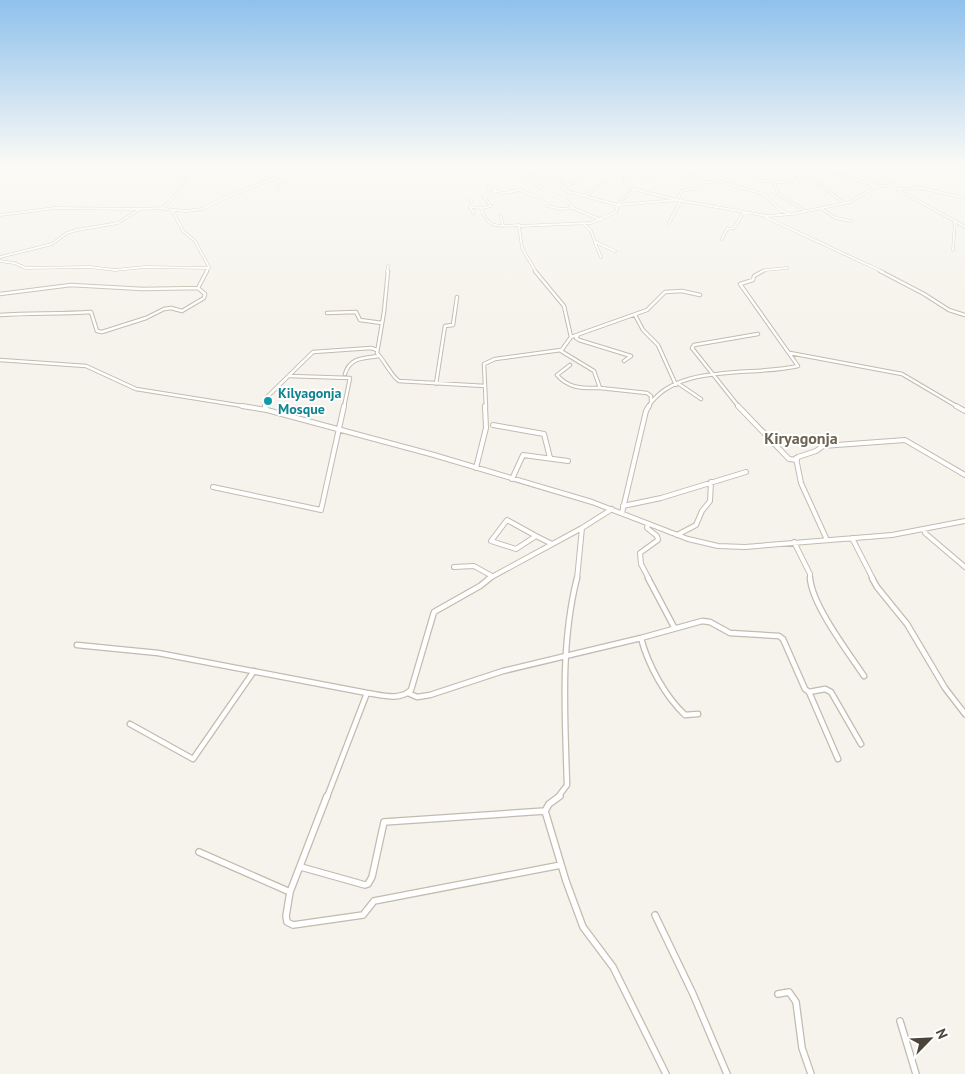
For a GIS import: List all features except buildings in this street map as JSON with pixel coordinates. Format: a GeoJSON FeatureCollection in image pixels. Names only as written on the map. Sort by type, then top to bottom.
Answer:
{"type":"FeatureCollection","features":[{"type":"Feature","properties":{"kind":"street"},"geometry":{"type":"LineString","coordinates":[[0,257],[52,244],[73,231],[118,223],[130,215]]}},
{"type":"Feature","properties":{"kind":"street"},"geometry":{"type":"LineString","coordinates":[[175,215],[183,230],[195,241],[209,268],[198,288]]}},
{"type":"Feature","properties":{"kind":"street"},"geometry":{"type":"LineString","coordinates":[[484,215],[489,224],[503,226],[583,223],[601,220],[610,215]]}},
{"type":"Feature","properties":{"kind":"street"},"geometry":{"type":"LineString","coordinates":[[590,215],[601,220]]}},
{"type":"Feature","properties":{"kind":"street"},"geometry":{"type":"LineString","coordinates":[[669,223],[673,215]]}},
{"type":"Feature","properties":{"kind":"street"},"geometry":{"type":"LineString","coordinates":[[722,239],[727,228],[734,228],[742,215]]}},
{"type":"Feature","properties":{"kind":"street"},"geometry":{"type":"LineString","coordinates":[[759,215],[854,258],[919,291],[957,314],[965,315]]}},
{"type":"Feature","properties":{"kind":"street"},"geometry":{"type":"LineString","coordinates":[[763,216],[786,215]]}},
{"type":"Feature","properties":{"kind":"street"},"geometry":{"type":"LineString","coordinates":[[831,215],[850,221]]}},
{"type":"Feature","properties":{"kind":"street"},"geometry":{"type":"LineString","coordinates":[[943,215],[965,227]]}},
{"type":"Feature","properties":{"kind":"street"},"geometry":{"type":"LineString","coordinates":[[501,216],[503,226]]}},
{"type":"Feature","properties":{"kind":"street"},"geometry":{"type":"LineString","coordinates":[[953,250],[955,222]]}},
{"type":"Feature","properties":{"kind":"street"},"geometry":{"type":"LineString","coordinates":[[583,223],[591,231],[601,256]]}},
{"type":"Feature","properties":{"kind":"street"},"geometry":{"type":"LineString","coordinates":[[519,225],[523,252],[540,279],[564,306],[571,337]]}},
{"type":"Feature","properties":{"kind":"street"},"geometry":{"type":"LineString","coordinates":[[597,242],[615,251]]}},
{"type":"Feature","properties":{"kind":"street"},"geometry":{"type":"LineString","coordinates":[[0,262],[14,262],[20,267],[28,268],[88,267],[115,270],[145,267],[209,268]]}},
{"type":"Feature","properties":{"kind":"street"},"geometry":{"type":"LineString","coordinates":[[388,266],[377,350],[378,356],[386,363],[396,380],[484,386]]}},
{"type":"Feature","properties":{"kind":"street"},"geometry":{"type":"LineString","coordinates":[[622,513],[646,411],[651,403],[666,390],[711,374],[767,371],[798,366],[740,284],[750,282],[754,276],[765,270],[787,268]]}},
{"type":"Feature","properties":{"kind":"street"},"geometry":{"type":"LineString","coordinates":[[0,294],[71,285],[175,290],[198,288],[205,294],[204,298],[183,311],[164,309],[146,318],[102,332],[98,331],[91,312],[54,316],[37,313],[0,315]]}},
{"type":"Feature","properties":{"kind":"street"},"geometry":{"type":"LineString","coordinates":[[561,350],[571,337],[652,308],[665,292],[682,291],[700,295]]}},
{"type":"Feature","properties":{"kind":"street"},"geometry":{"type":"LineString","coordinates":[[436,384],[445,326],[453,325],[457,297]]}},
{"type":"Feature","properties":{"kind":"street"},"geometry":{"type":"LineString","coordinates":[[327,313],[354,311],[358,314],[360,320],[382,323]]}},
{"type":"Feature","properties":{"kind":"street"},"geometry":{"type":"LineString","coordinates":[[635,315],[643,330],[658,345],[665,364],[678,385],[701,399]]}},
{"type":"Feature","properties":{"kind":"street"},"geometry":{"type":"LineString","coordinates":[[758,334],[693,346],[693,349],[711,374],[787,458],[797,460]]}},
{"type":"Feature","properties":{"kind":"street"},"geometry":{"type":"LineString","coordinates":[[578,336],[576,338],[579,340],[632,357],[624,361]]}},
{"type":"Feature","properties":{"kind":"street"},"geometry":{"type":"LineString","coordinates":[[290,376],[298,365],[314,352],[371,348],[377,350]]}},
{"type":"Feature","properties":{"kind":"street"},"geometry":{"type":"LineString","coordinates":[[476,468],[486,428],[484,364],[495,359],[561,350],[594,371],[600,388]]}},
{"type":"Feature","properties":{"kind":"street"},"geometry":{"type":"LineString","coordinates":[[790,354],[902,374],[965,411]]}},
{"type":"Feature","properties":{"kind":"street"},"geometry":{"type":"LineString","coordinates":[[345,374],[347,365],[351,361],[378,356]]}},
{"type":"Feature","properties":{"kind":"street"},"geometry":{"type":"LineString","coordinates":[[0,360],[86,366],[136,389],[267,410],[476,468],[612,509],[677,535],[703,543],[732,547],[892,535],[965,521]]}},
{"type":"Feature","properties":{"kind":"street"},"geometry":{"type":"LineString","coordinates":[[570,365],[557,375],[566,385],[575,388],[600,388],[647,394],[651,396],[651,403]]}},
{"type":"Feature","properties":{"kind":"street"},"geometry":{"type":"LineString","coordinates":[[214,487],[321,510],[350,378],[302,374],[284,378],[266,398],[264,405],[267,410]]}},
{"type":"Feature","properties":{"kind":"street"},"geometry":{"type":"LineString","coordinates":[[493,425],[544,434],[550,458]]}},
{"type":"Feature","properties":{"kind":"street"},"geometry":{"type":"LineString","coordinates":[[797,460],[798,457],[816,451],[823,446],[902,440],[909,442],[965,475]]}},
{"type":"Feature","properties":{"kind":"street"},"geometry":{"type":"LineString","coordinates":[[512,479],[521,456],[525,454],[568,461]]}},
{"type":"Feature","properties":{"kind":"street"},"geometry":{"type":"LineString","coordinates":[[797,460],[801,483],[827,540]]}},
{"type":"Feature","properties":{"kind":"street"},"geometry":{"type":"LineString","coordinates":[[623,506],[661,498],[746,472]]}},
{"type":"Feature","properties":{"kind":"street"},"geometry":{"type":"LineString","coordinates":[[677,535],[696,525],[702,511],[710,502],[711,482]]}},
{"type":"Feature","properties":{"kind":"street"},"geometry":{"type":"LineString","coordinates":[[77,645],[158,653],[367,693],[401,696],[408,693],[415,680],[434,612],[476,589],[492,576],[582,528],[612,509]]}},
{"type":"Feature","properties":{"kind":"street"},"geometry":{"type":"LineString","coordinates":[[537,535],[516,550],[491,541],[507,520],[537,535],[552,544]]}},
{"type":"Feature","properties":{"kind":"street"},"geometry":{"type":"LineString","coordinates":[[648,524],[647,528],[657,536],[658,540],[640,554],[640,564],[674,627]]}},
{"type":"Feature","properties":{"kind":"street"},"geometry":{"type":"LineString","coordinates":[[582,528],[578,575],[570,606],[564,693],[567,785],[561,795],[548,805],[545,811],[561,865],[583,926],[613,967],[666,1074]]}},
{"type":"Feature","properties":{"kind":"street"},"geometry":{"type":"LineString","coordinates":[[924,529],[925,532],[965,567]]}},
{"type":"Feature","properties":{"kind":"street"},"geometry":{"type":"LineString","coordinates":[[852,538],[878,587],[907,624],[940,681],[964,712]]}},
{"type":"Feature","properties":{"kind":"street"},"geometry":{"type":"LineString","coordinates":[[794,542],[810,574],[811,588],[820,606],[864,676]]}},
{"type":"Feature","properties":{"kind":"street"},"geometry":{"type":"LineString","coordinates":[[454,566],[474,566],[492,576]]}},
{"type":"Feature","properties":{"kind":"street"},"geometry":{"type":"LineString","coordinates":[[408,693],[417,696],[430,695],[503,671],[641,638],[674,627],[706,621],[730,633],[779,636],[783,639],[804,687],[809,692],[838,759]]}},
{"type":"Feature","properties":{"kind":"street"},"geometry":{"type":"LineString","coordinates":[[641,638],[667,694],[679,711],[685,715],[698,714]]}},
{"type":"Feature","properties":{"kind":"street"},"geometry":{"type":"LineString","coordinates":[[130,724],[193,759],[254,671]]}},
{"type":"Feature","properties":{"kind":"street"},"geometry":{"type":"LineString","coordinates":[[809,692],[826,690],[831,692],[861,744]]}},
{"type":"Feature","properties":{"kind":"street"},"geometry":{"type":"LineString","coordinates":[[367,693],[290,892],[286,916],[287,922],[293,925],[363,915],[374,901],[561,865]]}},
{"type":"Feature","properties":{"kind":"street"},"geometry":{"type":"LineString","coordinates":[[301,867],[365,885],[368,884],[372,877],[384,822],[545,811]]}},
{"type":"Feature","properties":{"kind":"street"},"geometry":{"type":"LineString","coordinates":[[199,852],[290,892]]}},
{"type":"Feature","properties":{"kind":"street"},"geometry":{"type":"LineString","coordinates":[[655,915],[693,994],[727,1074]]}},
{"type":"Feature","properties":{"kind":"street"},"geometry":{"type":"LineString","coordinates":[[778,994],[789,992],[794,996],[798,1013],[801,1046],[811,1074]]}},
{"type":"Feature","properties":{"kind":"street"},"geometry":{"type":"LineString","coordinates":[[900,1021],[916,1074]]}},
{"type":"Feature","properties":{"kind":"place","name":"Kilyagonja Mosque"},"geometry":{"type":"Point","coordinates":[268,401]}},
{"type":"Feature","properties":{"kind":"district","name":"Kiryagonja"},"geometry":{"type":"Point","coordinates":[801,438]}}]}
